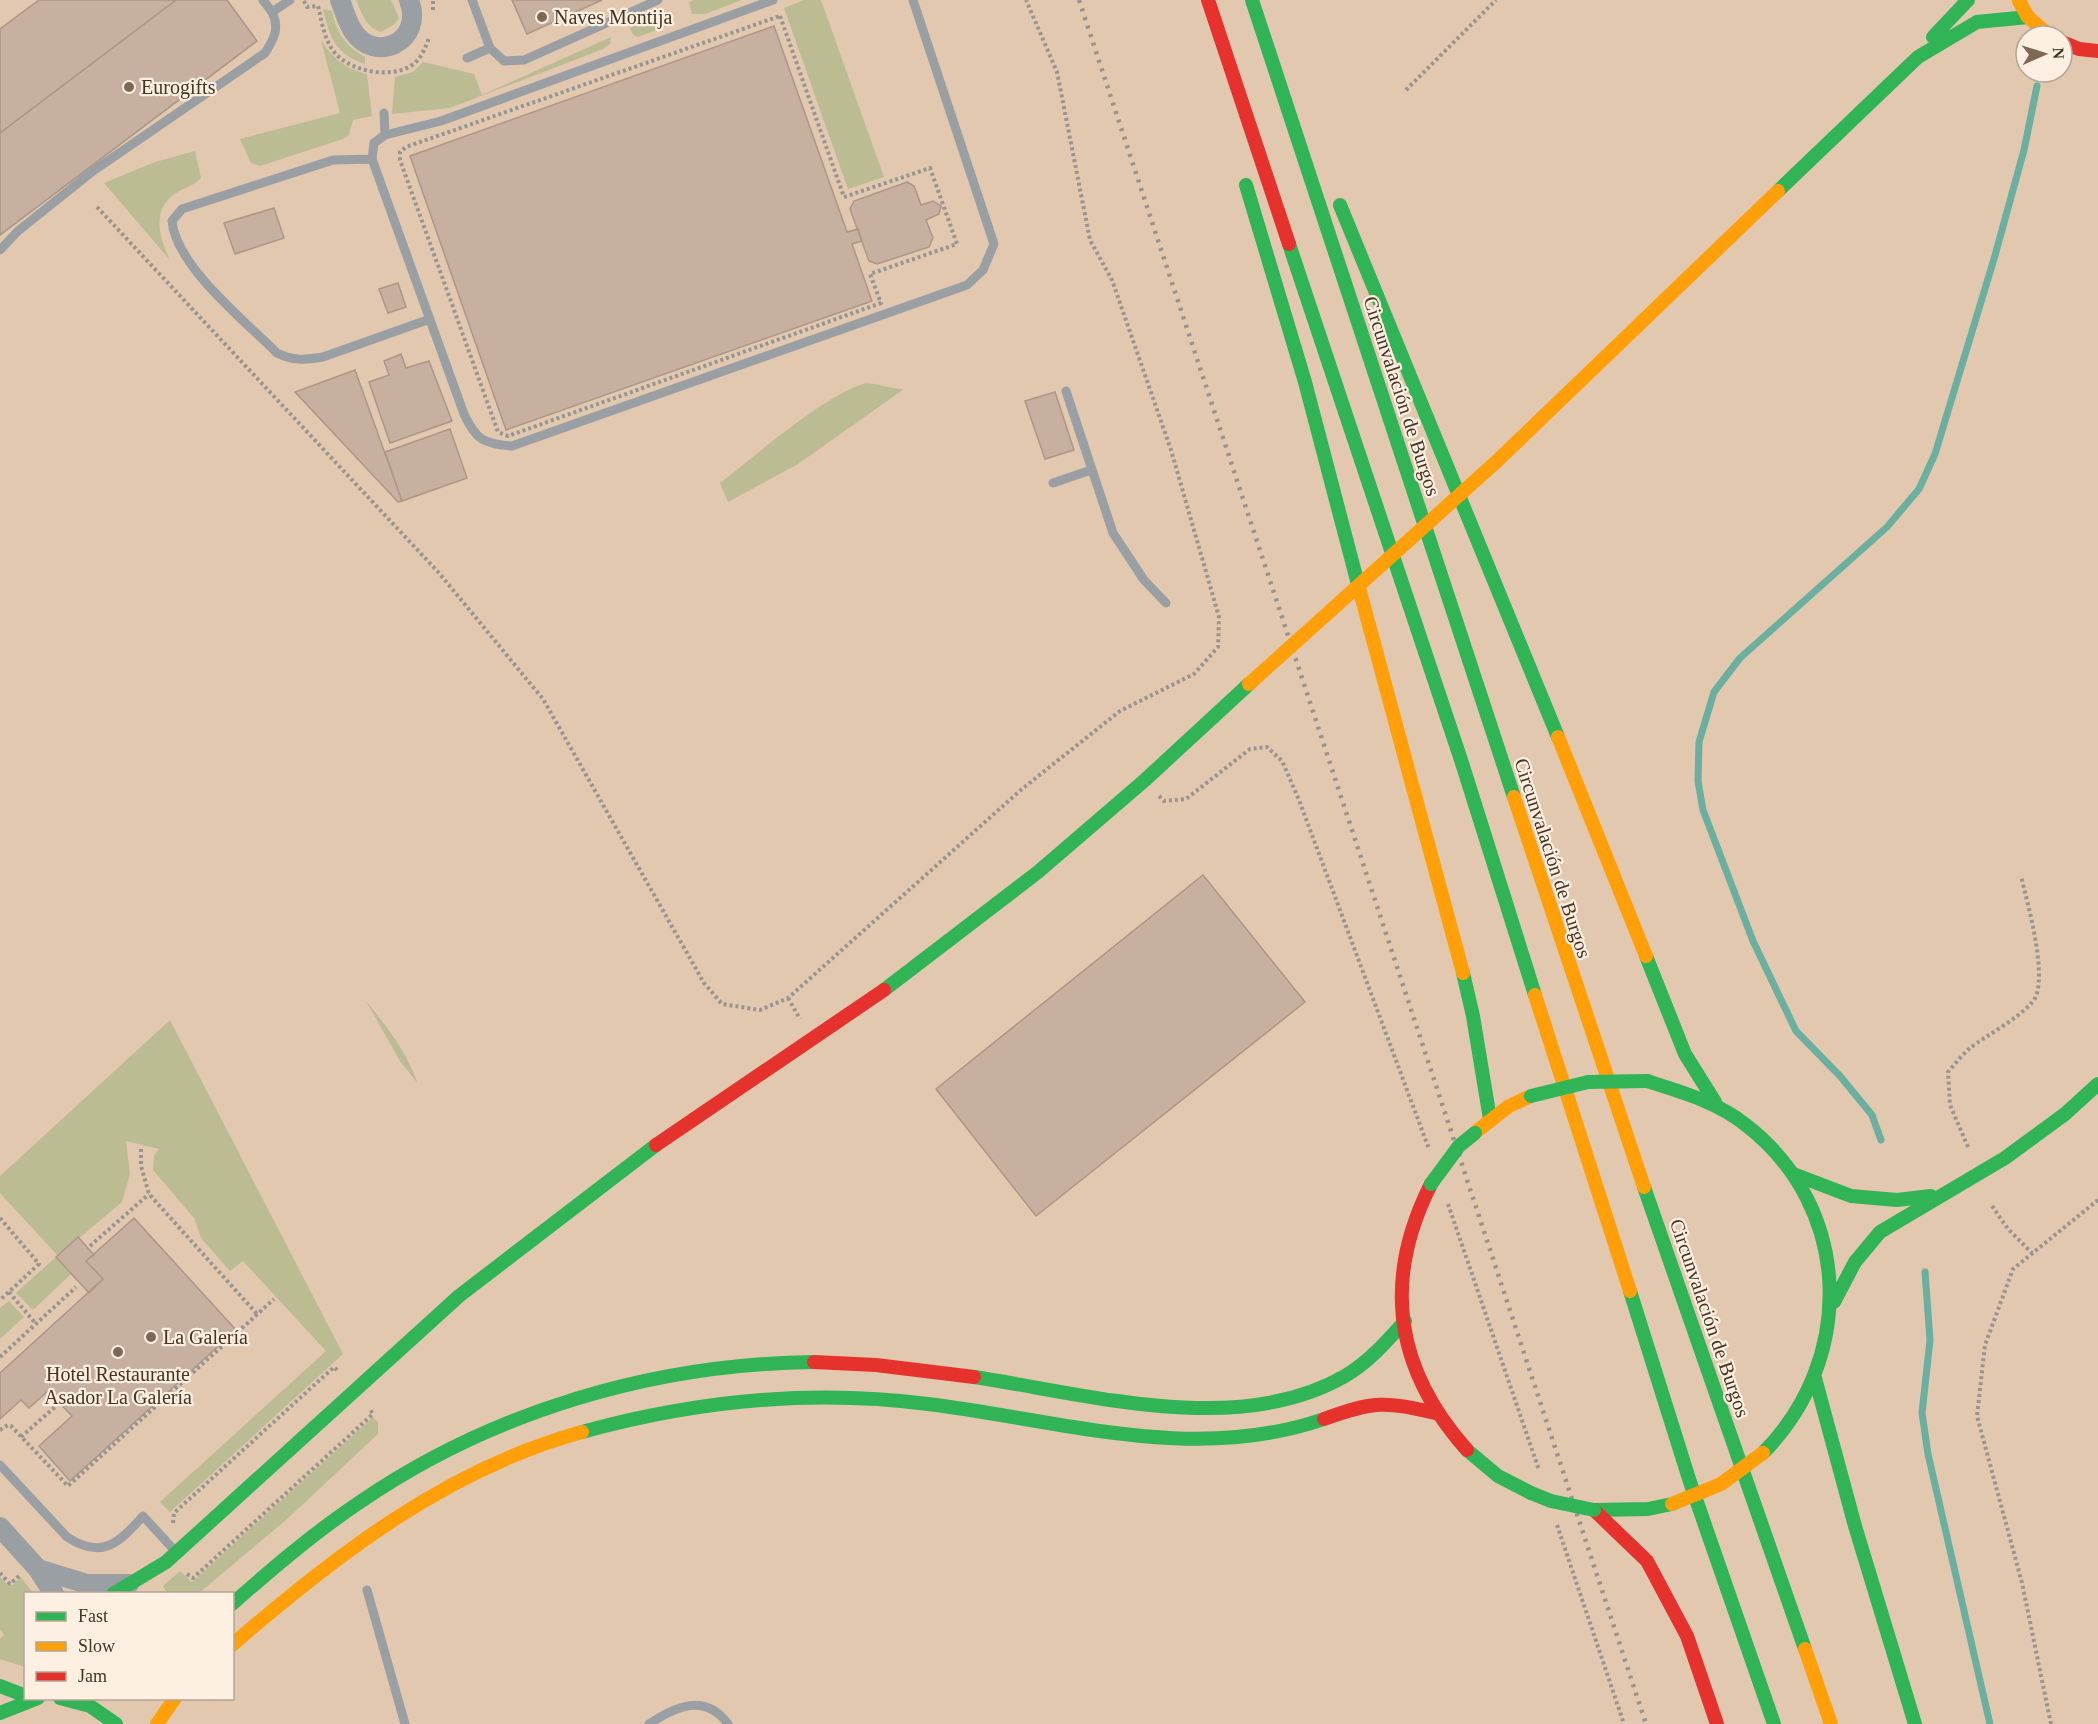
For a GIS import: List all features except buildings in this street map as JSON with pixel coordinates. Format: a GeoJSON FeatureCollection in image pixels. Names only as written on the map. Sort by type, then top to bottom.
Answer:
{"type":"FeatureCollection","features":[{"type":"Feature","properties":{"kind":"main road"},"geometry":{"type":"LineString","coordinates":[[1202,0],[1213,59]]}},
{"type":"Feature","properties":{"kind":"main road"},"geometry":{"type":"LineString","coordinates":[[1208,0],[1466,774],[1690,1482],[1774,1724]]}},
{"type":"Feature","properties":{"kind":"main road"},"geometry":{"type":"LineString","coordinates":[[1253,0],[1313,142]]}},
{"type":"Feature","properties":{"kind":"main road","name":"Circunvalación de Burgos"},"geometry":{"type":"LineString","coordinates":[[1253,0],[1613,1099],[1830,1724]]}},
{"type":"Feature","properties":{"kind":"main road"},"geometry":{"type":"LineString","coordinates":[[115,1592],[156,1570],[400,1347],[476,1282],[676,1129],[901,978],[1029,879],[1144,780],[1496,462],[1918,57],[1936,32],[1968,0]]}},
{"type":"Feature","properties":{"kind":"main road"},"geometry":{"type":"LineString","coordinates":[[2018,0],[2028,17],[2036,24]]}},
{"type":"Feature","properties":{"kind":"main road"},"geometry":{"type":"LineString","coordinates":[[1918,57],[1977,22],[2028,17]]}},
{"type":"Feature","properties":{"kind":"main road"},"geometry":{"type":"LineString","coordinates":[[2074,47],[2098,51]]}},
{"type":"Feature","properties":{"kind":"main road"},"geometry":{"type":"LineString","coordinates":[[2079,49],[2098,67]]}},
{"type":"Feature","properties":{"kind":"main road"},"geometry":{"type":"LineString","coordinates":[[1243,175],[1305,381],[1402,753],[1459,958],[1473,1016],[1490,1119]]}},
{"type":"Feature","properties":{"kind":"main road"},"geometry":{"type":"LineString","coordinates":[[1336,196],[1604,848],[1685,1054],[1715,1102]]}},
{"type":"Feature","properties":{"kind":"main road"},"geometry":{"type":"LineString","coordinates":[[1600,1079],[1647,1081],[1682,1089],[1715,1102],[1746,1122],[1773,1146],[1796,1175],[1812,1205],[1824,1237],[1831,1271],[1832,1306],[1827,1343],[1802,1406],[1763,1454],[1721,1484],[1672,1504],[1648,1509],[1594,1510],[1551,1501],[1532,1493],[1485,1467],[1458,1442],[1435,1413],[1415,1374],[1405,1321],[1405,1252],[1416,1214],[1431,1184],[1460,1146],[1490,1119],[1531,1096],[1553,1088],[1600,1079]]}},
{"type":"Feature","properties":{"kind":"main road"},"geometry":{"type":"LineString","coordinates":[[1832,1306],[1851,1267],[1873,1239],[1907,1213],[1947,1194],[2021,1145],[2082,1100],[2098,1084]]}},
{"type":"Feature","properties":{"kind":"main road"},"geometry":{"type":"LineString","coordinates":[[1796,1175],[1851,1196],[1897,1200],[1947,1194]]}},
{"type":"Feature","properties":{"kind":"main road"},"geometry":{"type":"LineString","coordinates":[[234,1602],[302,1544],[362,1500],[419,1464],[514,1420],[560,1402],[623,1385],[785,1362],[843,1362],[953,1374],[1118,1402],[1197,1407],[1253,1404],[1333,1382],[1370,1360],[1405,1321]]}},
{"type":"Feature","properties":{"kind":"main road"},"geometry":{"type":"LineString","coordinates":[[1815,1378],[1855,1526],[1915,1724]]}},
{"type":"Feature","properties":{"kind":"main road"},"geometry":{"type":"LineString","coordinates":[[234,1643],[313,1575],[391,1520],[453,1484],[545,1444],[587,1429],[653,1412],[771,1397],[808,1396],[894,1400],[1073,1428],[1151,1437],[1201,1439],[1257,1435],[1298,1427],[1365,1406],[1392,1403],[1435,1413]]}},
{"type":"Feature","properties":{"kind":"main road"},"geometry":{"type":"LineString","coordinates":[[1594,1510],[1647,1561],[1687,1636],[1717,1724]]}},
{"type":"Feature","properties":{"kind":"main road"},"geometry":{"type":"LineString","coordinates":[[0,1686],[24,1695]]}},
{"type":"Feature","properties":{"kind":"main road"},"geometry":{"type":"LineString","coordinates":[[0,1713],[31,1700]]}},
{"type":"Feature","properties":{"kind":"main road"},"geometry":{"type":"LineString","coordinates":[[68,1700],[90,1706],[116,1724]]}},
{"type":"Feature","properties":{"kind":"main road"},"geometry":{"type":"LineString","coordinates":[[157,1724],[175,1700]]}},
{"type":"Feature","properties":{"kind":"main road"},"geometry":{"type":"LineString","coordinates":[[90,1706],[106,1701]]}},
{"type":"Feature","properties":{"kind":"street"},"geometry":{"type":"LineString","coordinates":[[340,0],[353,32],[363,41],[380,48],[397,44],[406,36],[413,23],[414,11],[409,0]]}},
{"type":"Feature","properties":{"kind":"street"},"geometry":{"type":"LineString","coordinates":[[0,1527],[38,1569],[53,1592]]}},
{"type":"Feature","properties":{"kind":"street"},"geometry":{"type":"LineString","coordinates":[[38,1569],[87,1584],[132,1584]]}},
{"type":"Feature","properties":{"kind":"lane"},"geometry":{"type":"LineString","coordinates":[[0,250],[18,231],[93,171],[265,53],[274,38],[277,22],[263,0]]}},
{"type":"Feature","properties":{"kind":"lane"},"geometry":{"type":"LineString","coordinates":[[272,12],[291,0]]}},
{"type":"Feature","properties":{"kind":"lane"},"geometry":{"type":"LineString","coordinates":[[472,0],[490,48],[504,61],[524,60],[658,0]]}},
{"type":"Feature","properties":{"kind":"lane"},"geometry":{"type":"LineString","coordinates":[[773,0],[441,120],[385,135],[374,143],[372,159],[430,319],[473,433],[485,442],[512,446],[967,285],[983,270],[994,244],[913,0]]}},
{"type":"Feature","properties":{"kind":"lane"},"geometry":{"type":"LineString","coordinates":[[467,58],[490,48]]}},
{"type":"Feature","properties":{"kind":"lane"},"geometry":{"type":"LineString","coordinates":[[384,113],[385,135]]}},
{"type":"Feature","properties":{"kind":"lane"},"geometry":{"type":"LineString","coordinates":[[372,159],[333,160],[182,209],[172,221],[178,247],[193,268],[243,319],[277,353],[290,359],[305,360],[323,357],[430,319]]}},
{"type":"Feature","properties":{"kind":"lane"},"geometry":{"type":"LineString","coordinates":[[1066,391],[1113,533],[1144,580],[1167,603]]}},
{"type":"Feature","properties":{"kind":"lane"},"geometry":{"type":"LineString","coordinates":[[1053,483],[1091,470]]}},
{"type":"Feature","properties":{"kind":"lane"},"geometry":{"type":"LineString","coordinates":[[0,1465],[67,1537],[79,1545],[90,1548],[114,1544],[123,1538],[143,1516],[176,1552]]}},
{"type":"Feature","properties":{"kind":"lane"},"geometry":{"type":"LineString","coordinates":[[367,1590],[405,1724]]}},
{"type":"Feature","properties":{"kind":"lane"},"geometry":{"type":"LineString","coordinates":[[649,1724],[681,1706],[693,1704],[708,1707],[722,1716],[728,1724]]}},
{"type":"Feature","properties":{"kind":"path"},"geometry":{"type":"LineString","coordinates":[[97,207],[439,573],[543,699],[704,983],[722,1004],[760,1010],[788,998],[1022,789],[1120,711],[1194,674],[1218,646],[1219,617],[1171,450],[1112,280],[1090,240],[1057,72],[1026,0]]}},
{"type":"Feature","properties":{"kind":"path"},"geometry":{"type":"LineString","coordinates":[[1406,90],[1496,0]]}},
{"type":"Feature","properties":{"kind":"path"},"geometry":{"type":"LineString","coordinates":[[780,15],[844,197],[930,168],[957,244],[870,274],[880,303],[508,436],[498,432],[404,171],[400,153],[406,147],[780,15]]}},
{"type":"Feature","properties":{"kind":"path"},"geometry":{"type":"LineString","coordinates":[[1968,1147],[1950,1105],[1948,1072],[1969,1049],[2018,1014],[2036,997],[2034,927],[2021,876]]}},
{"type":"Feature","properties":{"kind":"path"},"geometry":{"type":"LineString","coordinates":[[141,1149],[141,1166],[148,1194],[257,1314]]}},
{"type":"Feature","properties":{"kind":"path"},"geometry":{"type":"LineString","coordinates":[[90,1246],[148,1194]]}},
{"type":"Feature","properties":{"kind":"path"},"geometry":{"type":"LineString","coordinates":[[2050,1724],[2022,1583],[1977,1416],[1985,1345],[2013,1269],[2098,1200]]}},
{"type":"Feature","properties":{"kind":"path"},"geometry":{"type":"LineString","coordinates":[[1992,1206],[2008,1229],[2032,1253]]}},
{"type":"Feature","properties":{"kind":"path"},"geometry":{"type":"LineString","coordinates":[[0,1218],[39,1264],[0,1300]]}},
{"type":"Feature","properties":{"kind":"path"},"geometry":{"type":"LineString","coordinates":[[0,1357],[76,1287]]}},
{"type":"Feature","properties":{"kind":"path"},"geometry":{"type":"LineString","coordinates":[[9,1292],[36,1324]]}},
{"type":"Feature","properties":{"kind":"path"},"geometry":{"type":"LineString","coordinates":[[0,1430],[8,1425],[62,1482],[68,1486],[73,1484],[274,1299]]}},
{"type":"Feature","properties":{"kind":"path"},"geometry":{"type":"LineString","coordinates":[[177,1527],[172,1523],[174,1513],[334,1366],[341,1374]]}},
{"type":"Feature","properties":{"kind":"path"},"geometry":{"type":"LineString","coordinates":[[182,1569],[193,1578],[373,1414],[363,1400]]}},
{"type":"Feature","properties":{"kind":"path"},"geometry":{"type":"LineString","coordinates":[[21,1437],[56,1406]]}},
{"type":"Feature","properties":{"kind":"green space"},"geometry":{"type":"Polygon","coordinates":[[[356,0],[391,0],[399,18],[395,24],[381,32],[376,30],[368,23],[356,0]]]}},
{"type":"Feature","properties":{"kind":"green space"},"geometry":{"type":"Polygon","coordinates":[[[694,0],[742,0],[705,14],[692,14],[689,2],[694,0]]]}},
{"type":"Feature","properties":{"kind":"green space"},"geometry":{"type":"Polygon","coordinates":[[[804,0],[821,0],[884,177],[848,189],[784,8],[804,0]]]}},
{"type":"Feature","properties":{"kind":"green space"},"geometry":{"type":"Polygon","coordinates":[[[323,9],[332,11],[339,32],[352,48],[365,57],[365,64],[347,55],[335,44],[323,9]]]}},
{"type":"Feature","properties":{"kind":"green space"},"geometry":{"type":"Polygon","coordinates":[[[669,11],[672,18],[670,25],[638,37],[633,35],[630,28],[669,11]]]}},
{"type":"Feature","properties":{"kind":"green space"},"geometry":{"type":"Polygon","coordinates":[[[611,37],[610,44],[603,49],[450,108],[392,114],[395,77],[413,72],[423,62],[474,74],[482,95],[611,37]]]}},
{"type":"Feature","properties":{"kind":"green space"},"geometry":{"type":"Polygon","coordinates":[[[321,40],[340,62],[367,74],[372,116],[353,120],[349,135],[343,139],[260,166],[251,163],[240,139],[340,113],[321,40]]]}},
{"type":"Feature","properties":{"kind":"green space"},"geometry":{"type":"Polygon","coordinates":[[[195,151],[201,178],[173,195],[166,202],[160,218],[161,235],[170,260],[104,183],[155,162],[195,151]]]}},
{"type":"Feature","properties":{"kind":"green space"},"geometry":{"type":"Polygon","coordinates":[[[866,383],[904,389],[798,464],[728,502],[720,483],[811,412],[866,383]]]}},
{"type":"Feature","properties":{"kind":"green space"},"geometry":{"type":"Polygon","coordinates":[[[366,1001],[396,1040],[418,1084],[400,1061],[366,1001]]]}},
{"type":"Feature","properties":{"kind":"green space"},"geometry":{"type":"Polygon","coordinates":[[[170,1020],[343,1354],[170,1512],[160,1502],[326,1351],[243,1261],[230,1271],[201,1238],[194,1218],[153,1170],[154,1156],[159,1149],[126,1141],[130,1174],[122,1202],[58,1256],[0,1193],[0,1176],[170,1020]]]}},
{"type":"Feature","properties":{"kind":"green space"},"geometry":{"type":"Polygon","coordinates":[[[56,1257],[71,1274],[33,1310],[16,1293],[56,1257]]]}},
{"type":"Feature","properties":{"kind":"green space"},"geometry":{"type":"Polygon","coordinates":[[[9,1301],[24,1317],[0,1339],[0,1308],[9,1301]]]}},
{"type":"Feature","properties":{"kind":"green space"},"geometry":{"type":"Polygon","coordinates":[[[373,1417],[378,1422],[378,1434],[286,1520],[200,1592],[166,1592],[163,1586],[180,1571],[192,1582],[373,1417]]]}},
{"type":"Feature","properties":{"kind":"green space"},"geometry":{"type":"Polygon","coordinates":[[[0,1577],[10,1587],[21,1577],[32,1592],[24,1592],[24,1667],[0,1659],[0,1639],[4,1635],[0,1629],[0,1577]]]}},
{"type":"Feature","properties":{"kind":"waterway"},"geometry":{"type":"LineString","coordinates":[[1881,1140],[1872,1115],[1840,1076],[1796,1031],[1753,941],[1703,810],[1698,781],[1699,742],[1714,692],[1740,658],[1887,527],[1919,489],[1935,454],[1994,259],[2024,150],[2037,86]]}},
{"type":"Feature","properties":{"kind":"waterway"},"geometry":{"type":"LineString","coordinates":[[1925,1272],[1930,1340],[1922,1413],[1928,1454],[1990,1724]]}},
{"type":"Feature","properties":{"kind":"railway"},"geometry":{"type":"LineString","coordinates":[[1079,0],[1646,1724]]}},
{"type":"Feature","properties":{"kind":"traffic: fast"},"geometry":{"type":"LineString","coordinates":[[1252,0],[1514,797]]}},
{"type":"Feature","properties":{"kind":"traffic: fast"},"geometry":{"type":"LineString","coordinates":[[1933,37],[1968,0]]}},
{"type":"Feature","properties":{"kind":"traffic: fast"},"geometry":{"type":"LineString","coordinates":[[1778,191],[1918,57],[1977,22],[2028,17]]}},
{"type":"Feature","properties":{"kind":"traffic: fast"},"geometry":{"type":"LineString","coordinates":[[1246,185],[1305,382],[1359,588]]}},
{"type":"Feature","properties":{"kind":"traffic: fast"},"geometry":{"type":"LineString","coordinates":[[1340,205],[1558,737]]}},
{"type":"Feature","properties":{"kind":"traffic: fast"},"geometry":{"type":"LineString","coordinates":[[1289,244],[1462,763],[1535,995]]}},
{"type":"Feature","properties":{"kind":"traffic: fast"},"geometry":{"type":"LineString","coordinates":[[884,990],[1038,872],[1145,780],[1249,684]]}},
{"type":"Feature","properties":{"kind":"traffic: fast"},"geometry":{"type":"LineString","coordinates":[[1646,956],[1685,1054],[1715,1102]]}},
{"type":"Feature","properties":{"kind":"traffic: fast"},"geometry":{"type":"LineString","coordinates":[[1463,973],[1473,1016],[1490,1119]]}},
{"type":"Feature","properties":{"kind":"traffic: fast"},"geometry":{"type":"LineString","coordinates":[[1647,1081],[1711,1104],[1746,1125],[1781,1159],[1807,1198],[1823,1240],[1830,1285],[1827,1330],[1815,1374],[1793,1415],[1763,1453]]}},
{"type":"Feature","properties":{"kind":"traffic: fast"},"geometry":{"type":"LineString","coordinates":[[1531,1096],[1588,1082],[1647,1081]]}},
{"type":"Feature","properties":{"kind":"traffic: fast"},"geometry":{"type":"LineString","coordinates":[[1834,1302],[1855,1262],[1880,1232],[2005,1158],[2065,1114],[2098,1084]]}},
{"type":"Feature","properties":{"kind":"traffic: fast"},"geometry":{"type":"LineString","coordinates":[[1431,1184],[1459,1146],[1475,1133]]}},
{"type":"Feature","properties":{"kind":"traffic: fast"},"geometry":{"type":"LineString","coordinates":[[116,1592],[166,1562],[459,1296],[656,1145]]}},
{"type":"Feature","properties":{"kind":"traffic: fast"},"geometry":{"type":"LineString","coordinates":[[1796,1175],[1851,1196],[1897,1200],[1931,1196]]}},
{"type":"Feature","properties":{"kind":"traffic: fast"},"geometry":{"type":"LineString","coordinates":[[1644,1187],[1805,1649]]}},
{"type":"Feature","properties":{"kind":"traffic: fast"},"geometry":{"type":"LineString","coordinates":[[1630,1291],[1690,1482],[1774,1724]]}},
{"type":"Feature","properties":{"kind":"traffic: fast"},"geometry":{"type":"LineString","coordinates":[[974,1377],[1113,1401],[1162,1406],[1211,1408],[1258,1405],[1303,1395],[1345,1376],[1370,1358],[1405,1321]]}},
{"type":"Feature","properties":{"kind":"traffic: fast"},"geometry":{"type":"LineString","coordinates":[[234,1602],[311,1538],[360,1502],[411,1470],[464,1442],[520,1418],[576,1399],[635,1383],[694,1372],[754,1365],[814,1362]]}},
{"type":"Feature","properties":{"kind":"traffic: fast"},"geometry":{"type":"LineString","coordinates":[[1815,1378],[1855,1526],[1915,1724]]}},
{"type":"Feature","properties":{"kind":"traffic: fast"},"geometry":{"type":"LineString","coordinates":[[582,1432],[667,1412],[797,1398],[841,1398],[928,1404],[1077,1428],[1176,1438],[1226,1438],[1275,1432],[1324,1419]]}},
{"type":"Feature","properties":{"kind":"traffic: fast"},"geometry":{"type":"LineString","coordinates":[[1467,1450],[1498,1476],[1531,1493]]}},
{"type":"Feature","properties":{"kind":"traffic: fast"},"geometry":{"type":"LineString","coordinates":[[1531,1493],[1551,1501],[1594,1510]]}},
{"type":"Feature","properties":{"kind":"traffic: fast"},"geometry":{"type":"LineString","coordinates":[[1594,1510],[1648,1509],[1672,1504]]}},
{"type":"Feature","properties":{"kind":"traffic: fast"},"geometry":{"type":"LineString","coordinates":[[0,1686],[24,1695]]}},
{"type":"Feature","properties":{"kind":"traffic: fast"},"geometry":{"type":"LineString","coordinates":[[0,1713],[33,1700]]}},
{"type":"Feature","properties":{"kind":"traffic: fast"},"geometry":{"type":"LineString","coordinates":[[68,1700],[90,1706],[116,1724]]}},
{"type":"Feature","properties":{"kind":"traffic: slow"},"geometry":{"type":"LineString","coordinates":[[2019,1],[2028,17],[2036,24]]}},
{"type":"Feature","properties":{"kind":"traffic: slow"},"geometry":{"type":"LineString","coordinates":[[1496,462],[1778,191]]}},
{"type":"Feature","properties":{"kind":"traffic: slow"},"geometry":{"type":"LineString","coordinates":[[1249,684],[1496,462]]}},
{"type":"Feature","properties":{"kind":"traffic: slow"},"geometry":{"type":"LineString","coordinates":[[1359,588],[1463,973]]}},
{"type":"Feature","properties":{"kind":"traffic: slow"},"geometry":{"type":"LineString","coordinates":[[1558,737],[1646,956]]}},
{"type":"Feature","properties":{"kind":"traffic: slow"},"geometry":{"type":"LineString","coordinates":[[1514,797],[1644,1187]]}},
{"type":"Feature","properties":{"kind":"traffic: slow"},"geometry":{"type":"LineString","coordinates":[[1535,995],[1630,1291]]}},
{"type":"Feature","properties":{"kind":"traffic: slow"},"geometry":{"type":"LineString","coordinates":[[1477,1131],[1509,1106],[1531,1096]]}},
{"type":"Feature","properties":{"kind":"traffic: slow"},"geometry":{"type":"LineString","coordinates":[[234,1643],[353,1548],[439,1492],[485,1468],[532,1448],[582,1432]]}},
{"type":"Feature","properties":{"kind":"traffic: slow"},"geometry":{"type":"LineString","coordinates":[[1672,1504],[1721,1484],[1763,1453]]}},
{"type":"Feature","properties":{"kind":"traffic: slow"},"geometry":{"type":"LineString","coordinates":[[1805,1649],[1831,1724]]}},
{"type":"Feature","properties":{"kind":"traffic: slow"},"geometry":{"type":"LineString","coordinates":[[157,1724],[174,1700]]}},
{"type":"Feature","properties":{"kind":"traffic: jam"},"geometry":{"type":"LineString","coordinates":[[1208,0],[1289,244]]}},
{"type":"Feature","properties":{"kind":"traffic: jam"},"geometry":{"type":"LineString","coordinates":[[2074,47],[2098,51]]}},
{"type":"Feature","properties":{"kind":"traffic: jam"},"geometry":{"type":"LineString","coordinates":[[656,1145],[884,990]]}},
{"type":"Feature","properties":{"kind":"traffic: jam"},"geometry":{"type":"LineString","coordinates":[[1431,1184],[1416,1220],[1406,1255],[1402,1289],[1404,1323],[1411,1356],[1424,1388],[1443,1419],[1467,1450]]}},
{"type":"Feature","properties":{"kind":"traffic: jam"},"geometry":{"type":"LineString","coordinates":[[814,1362],[876,1365],[974,1377]]}},
{"type":"Feature","properties":{"kind":"traffic: jam"},"geometry":{"type":"LineString","coordinates":[[1324,1419],[1355,1409],[1379,1405],[1403,1406],[1435,1413]]}},
{"type":"Feature","properties":{"kind":"traffic: jam"},"geometry":{"type":"LineString","coordinates":[[1594,1510],[1647,1561],[1687,1636],[1717,1724]]}},
{"type":"Feature","properties":{"kind":"place","name":"Naves Montija"},"geometry":{"type":"Point","coordinates":[542,17]}},
{"type":"Feature","properties":{"kind":"place","name":"Eurogifts"},"geometry":{"type":"Point","coordinates":[129,87]}},
{"type":"Feature","properties":{"kind":"place","name":"La Galería"},"geometry":{"type":"Point","coordinates":[151,1337]}},
{"type":"Feature","properties":{"kind":"place","name":"Hotel Restaurante Asador La Galería"},"geometry":{"type":"Point","coordinates":[118,1352]}}]}
